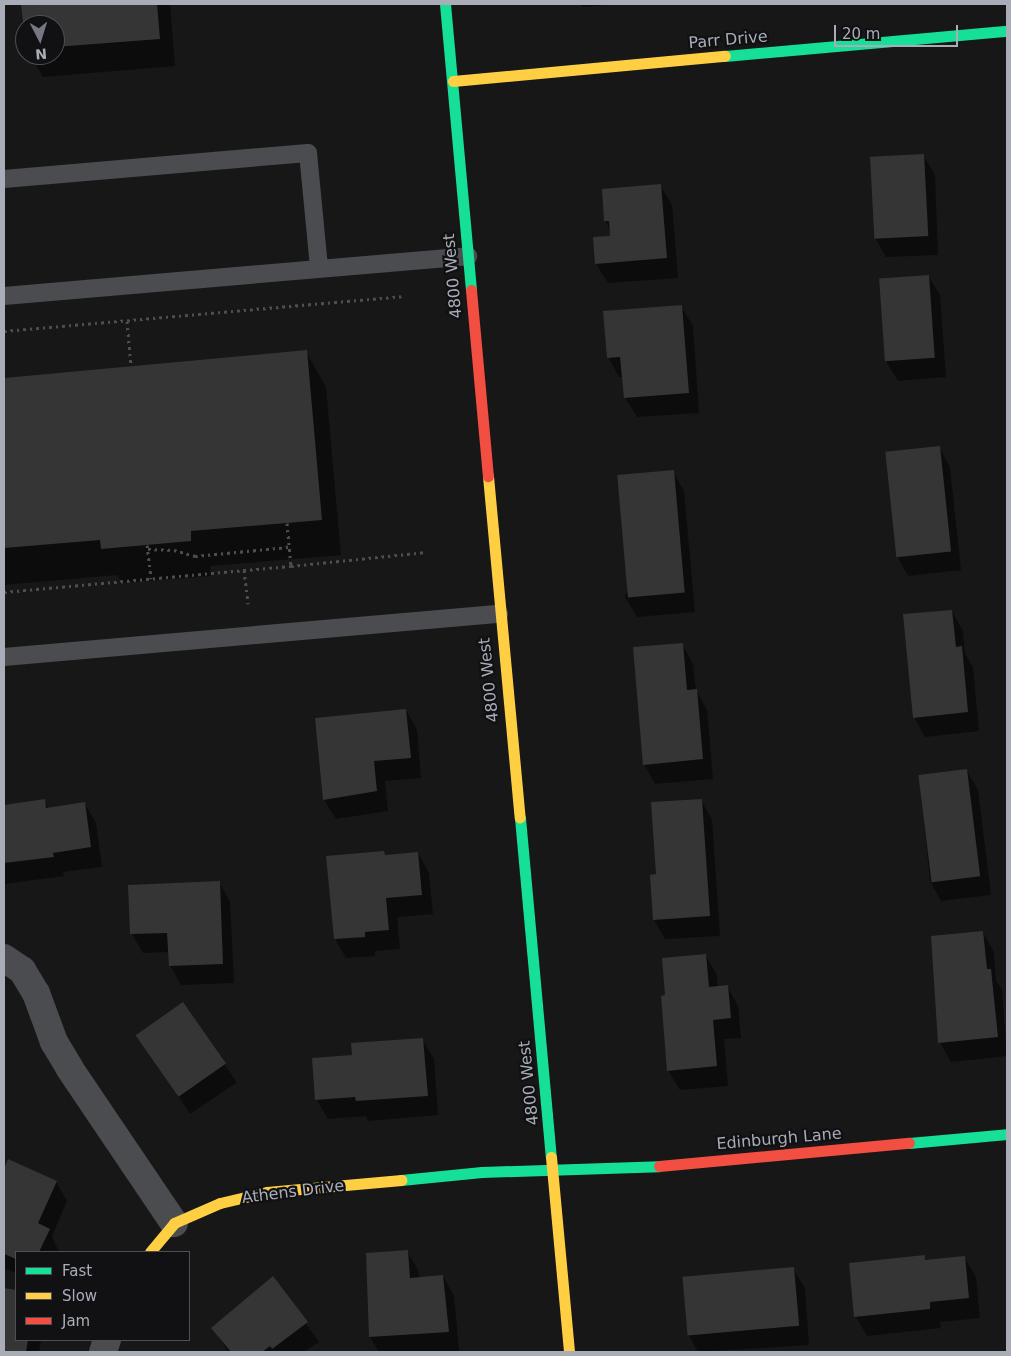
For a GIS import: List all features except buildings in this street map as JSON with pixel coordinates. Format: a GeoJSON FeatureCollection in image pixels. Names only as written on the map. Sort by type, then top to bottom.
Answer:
{"type":"FeatureCollection","features":[{"type":"Feature","properties":{"kind":"street","name":"4800 West"},"geometry":{"type":"LineString","coordinates":[[445,4],[499,614],[554,1171],[569,1352]]}},
{"type":"Feature","properties":{"kind":"street","name":"Parr Drive"},"geometry":{"type":"LineString","coordinates":[[453,81],[1007,31]]}},
{"type":"Feature","properties":{"kind":"street"},"geometry":{"type":"LineString","coordinates":[[4,958],[22,970],[36,993],[54,1042],[70,1069],[174,1222],[151,1251]]}},
{"type":"Feature","properties":{"kind":"street","name":"Edinburgh Lane"},"geometry":{"type":"LineString","coordinates":[[554,1171],[618,1170],[1007,1134]]}},
{"type":"Feature","properties":{"kind":"street","name":"Athens Drive"},"geometry":{"type":"LineString","coordinates":[[174,1222],[220,1203],[267,1192],[482,1172],[554,1171]]}},
{"type":"Feature","properties":{"kind":"lane"},"geometry":{"type":"LineString","coordinates":[[4,180],[308,153],[318,268]]}},
{"type":"Feature","properties":{"kind":"lane"},"geometry":{"type":"LineString","coordinates":[[4,296],[468,256]]}},
{"type":"Feature","properties":{"kind":"lane"},"geometry":{"type":"LineString","coordinates":[[4,657],[499,614]]}},
{"type":"Feature","properties":{"kind":"path"},"geometry":{"type":"LineString","coordinates":[[4,331],[404,296]]}},
{"type":"Feature","properties":{"kind":"path"},"geometry":{"type":"LineString","coordinates":[[126,321],[131,366]]}},
{"type":"Feature","properties":{"kind":"path"},"geometry":{"type":"LineString","coordinates":[[287,523],[291,566]]}},
{"type":"Feature","properties":{"kind":"path"},"geometry":{"type":"LineString","coordinates":[[147,545],[151,579]]}},
{"type":"Feature","properties":{"kind":"path"},"geometry":{"type":"LineString","coordinates":[[148,549],[174,550],[195,556],[289,547]]}},
{"type":"Feature","properties":{"kind":"path"},"geometry":{"type":"LineString","coordinates":[[4,592],[426,552]]}},
{"type":"Feature","properties":{"kind":"path"},"geometry":{"type":"LineString","coordinates":[[244,570],[248,610]]}},
{"type":"Feature","properties":{"kind":"traffic: fast"},"geometry":{"type":"LineString","coordinates":[[445,4],[471,290]]}},
{"type":"Feature","properties":{"kind":"traffic: fast"},"geometry":{"type":"LineString","coordinates":[[725,56],[1007,31]]}},
{"type":"Feature","properties":{"kind":"traffic: fast"},"geometry":{"type":"LineString","coordinates":[[520,818],[551,1157]]}},
{"type":"Feature","properties":{"kind":"traffic: fast"},"geometry":{"type":"LineString","coordinates":[[909,1143],[1007,1134]]}},
{"type":"Feature","properties":{"kind":"traffic: fast"},"geometry":{"type":"LineString","coordinates":[[401,1180],[482,1172],[659,1166]]}},
{"type":"Feature","properties":{"kind":"traffic: slow"},"geometry":{"type":"LineString","coordinates":[[453,81],[725,56]]}},
{"type":"Feature","properties":{"kind":"traffic: slow"},"geometry":{"type":"LineString","coordinates":[[488,476],[520,818]]}},
{"type":"Feature","properties":{"kind":"traffic: slow"},"geometry":{"type":"LineString","coordinates":[[551,1157],[569,1352]]}},
{"type":"Feature","properties":{"kind":"traffic: slow"},"geometry":{"type":"LineString","coordinates":[[151,1251],[174,1223],[220,1203],[267,1192],[401,1180]]}},
{"type":"Feature","properties":{"kind":"traffic: jam"},"geometry":{"type":"LineString","coordinates":[[471,290],[488,476]]}},
{"type":"Feature","properties":{"kind":"traffic: jam"},"geometry":{"type":"LineString","coordinates":[[659,1166],[909,1143]]}}]}
